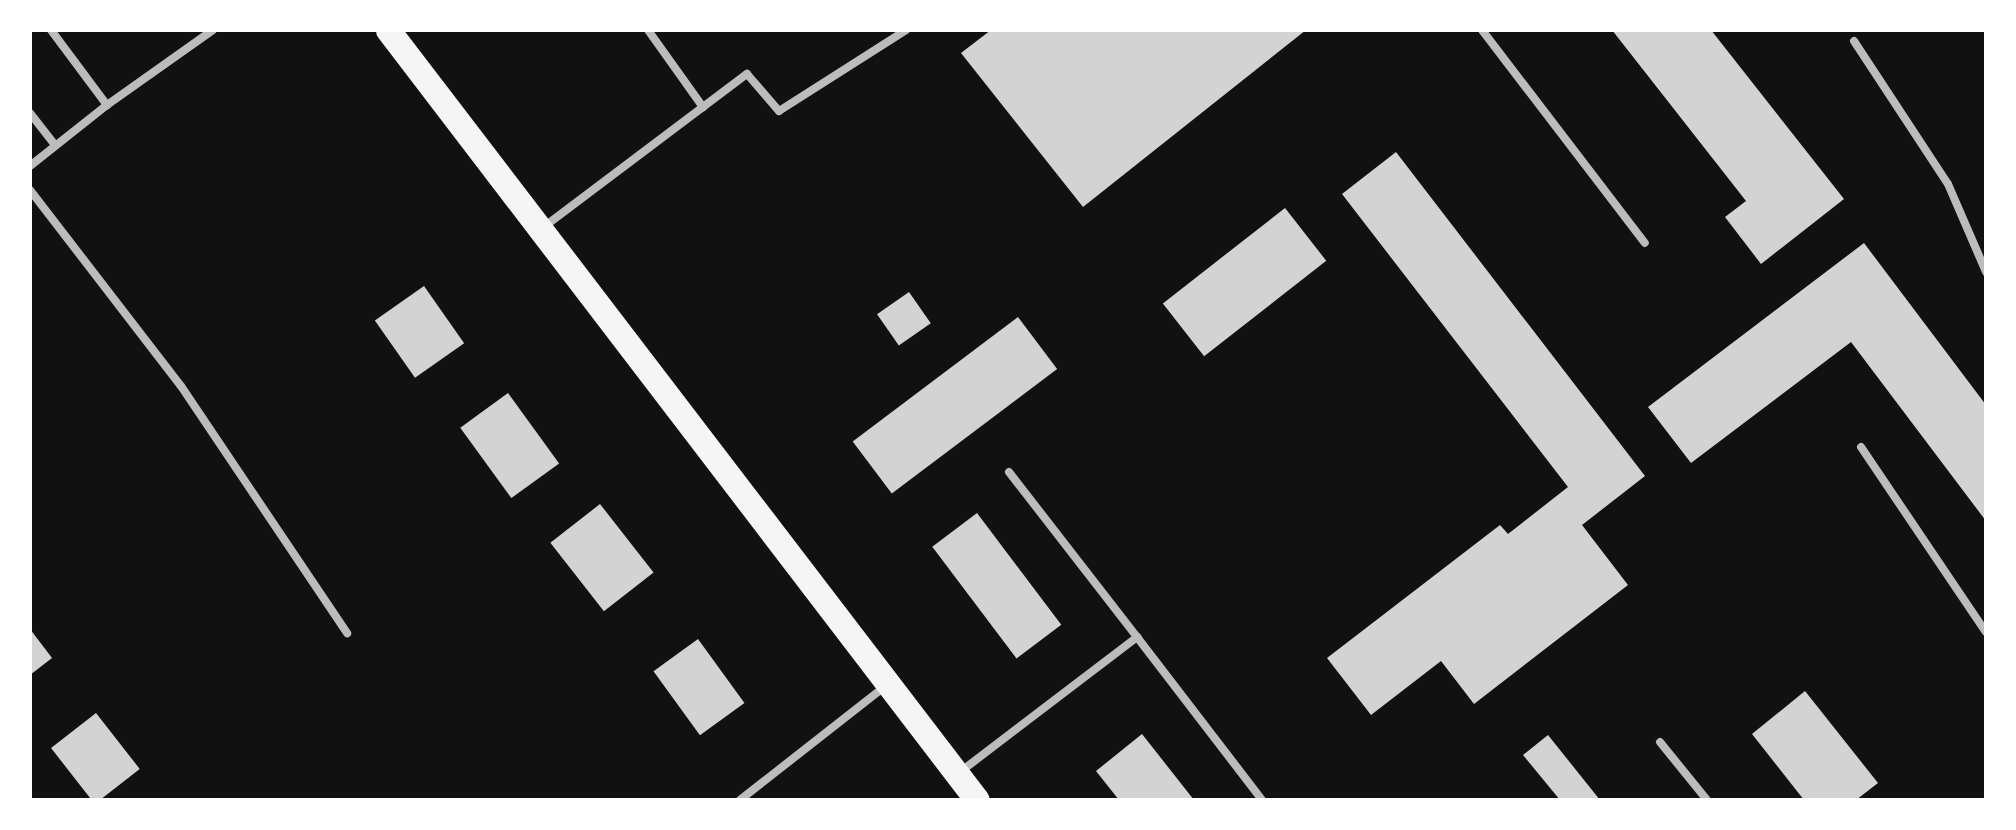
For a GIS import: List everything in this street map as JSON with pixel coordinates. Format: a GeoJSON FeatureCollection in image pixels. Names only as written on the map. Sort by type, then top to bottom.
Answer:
{"type":"FeatureCollection","features":[{"type":"Feature","properties":{"kind":"main road"},"geometry":{"type":"LineString","coordinates":[[388,30],[976,800]]}},
{"type":"Feature","properties":{"kind":"lane"},"geometry":{"type":"LineString","coordinates":[[51,30],[106,105]]}},
{"type":"Feature","properties":{"kind":"lane"},"geometry":{"type":"LineString","coordinates":[[30,166],[106,105],[213,30]]}},
{"type":"Feature","properties":{"kind":"lane"},"geometry":{"type":"LineString","coordinates":[[648,30],[703,107]]}},
{"type":"Feature","properties":{"kind":"lane"},"geometry":{"type":"LineString","coordinates":[[542,229],[747,74],[779,111],[906,30]]}},
{"type":"Feature","properties":{"kind":"lane"},"geometry":{"type":"LineString","coordinates":[[1482,30],[1646,243]]}},
{"type":"Feature","properties":{"kind":"lane"},"geometry":{"type":"LineString","coordinates":[[1854,40],[1948,184],[1986,272]]}},
{"type":"Feature","properties":{"kind":"lane"},"geometry":{"type":"LineString","coordinates":[[30,113],[54,144]]}},
{"type":"Feature","properties":{"kind":"lane"},"geometry":{"type":"LineString","coordinates":[[30,190],[181,386],[347,633]]}},
{"type":"Feature","properties":{"kind":"lane"},"geometry":{"type":"LineString","coordinates":[[1861,446],[1986,632]]}},
{"type":"Feature","properties":{"kind":"lane"},"geometry":{"type":"LineString","coordinates":[[1009,472],[1262,800]]}},
{"type":"Feature","properties":{"kind":"lane"},"geometry":{"type":"LineString","coordinates":[[957,774],[1137,638]]}},
{"type":"Feature","properties":{"kind":"lane"},"geometry":{"type":"LineString","coordinates":[[740,800],[888,684]]}},
{"type":"Feature","properties":{"kind":"lane"},"geometry":{"type":"LineString","coordinates":[[1660,742],[1707,800]]}},
{"type":"Feature","properties":{"kind":"building"},"geometry":{"type":"Polygon","coordinates":[[[991,30],[1306,30],[1083,207],[961,53],[991,30]]]}},
{"type":"Feature","properties":{"kind":"building"},"geometry":{"type":"Polygon","coordinates":[[[1612,30],[1711,30],[1844,199],[1761,264],[1725,217],[1746,201],[1612,30]]]}},
{"type":"Feature","properties":{"kind":"building"},"geometry":{"type":"Polygon","coordinates":[[[1396,152],[1645,476],[1582,525],[1628,585],[1474,704],[1441,661],[1371,715],[1327,658],[1500,525],[1508,534],[1568,487],[1342,194],[1396,152]]]}},
{"type":"Feature","properties":{"kind":"building"},"geometry":{"type":"Polygon","coordinates":[[[1285,208],[1326,261],[1204,356],[1163,303],[1285,208]]]}},
{"type":"Feature","properties":{"kind":"building"},"geometry":{"type":"Polygon","coordinates":[[[1864,243],[1986,405],[1986,521],[1851,342],[1691,463],[1648,407],[1864,243]]]}},
{"type":"Feature","properties":{"kind":"building"},"geometry":{"type":"Polygon","coordinates":[[[424,286],[464,343],[415,378],[375,320],[424,286]]]}},
{"type":"Feature","properties":{"kind":"building"},"geometry":{"type":"Polygon","coordinates":[[[909,292],[931,323],[899,345],[877,314],[909,292]]]}},
{"type":"Feature","properties":{"kind":"building"},"geometry":{"type":"Polygon","coordinates":[[[1018,317],[1057,369],[892,493],[853,442],[1018,317]]]}},
{"type":"Feature","properties":{"kind":"building"},"geometry":{"type":"Polygon","coordinates":[[[508,393],[559,463],[511,498],[460,428],[508,393]]]}},
{"type":"Feature","properties":{"kind":"building"},"geometry":{"type":"Polygon","coordinates":[[[600,504],[654,573],[604,611],[550,543],[600,504]]]}},
{"type":"Feature","properties":{"kind":"building"},"geometry":{"type":"Polygon","coordinates":[[[977,513],[1061,625],[1017,659],[932,547],[977,513]]]}},
{"type":"Feature","properties":{"kind":"building"},"geometry":{"type":"Polygon","coordinates":[[[30,629],[52,658],[30,675],[30,629]]]}},
{"type":"Feature","properties":{"kind":"building"},"geometry":{"type":"Polygon","coordinates":[[[698,639],[744,703],[700,735],[654,671],[698,639]]]}},
{"type":"Feature","properties":{"kind":"building"},"geometry":{"type":"Polygon","coordinates":[[[1805,691],[1878,783],[1856,800],[1804,800],[1752,734],[1805,691]]]}},
{"type":"Feature","properties":{"kind":"building"},"geometry":{"type":"Polygon","coordinates":[[[96,713],[140,769],[100,800],[92,800],[51,748],[96,713]]]}},
{"type":"Feature","properties":{"kind":"building"},"geometry":{"type":"Polygon","coordinates":[[[1142,734],[1194,800],[1119,800],[1096,771],[1142,734]]]}},
{"type":"Feature","properties":{"kind":"building"},"geometry":{"type":"Polygon","coordinates":[[[1548,735],[1600,800],[1560,800],[1523,755],[1548,735]]]}}]}
